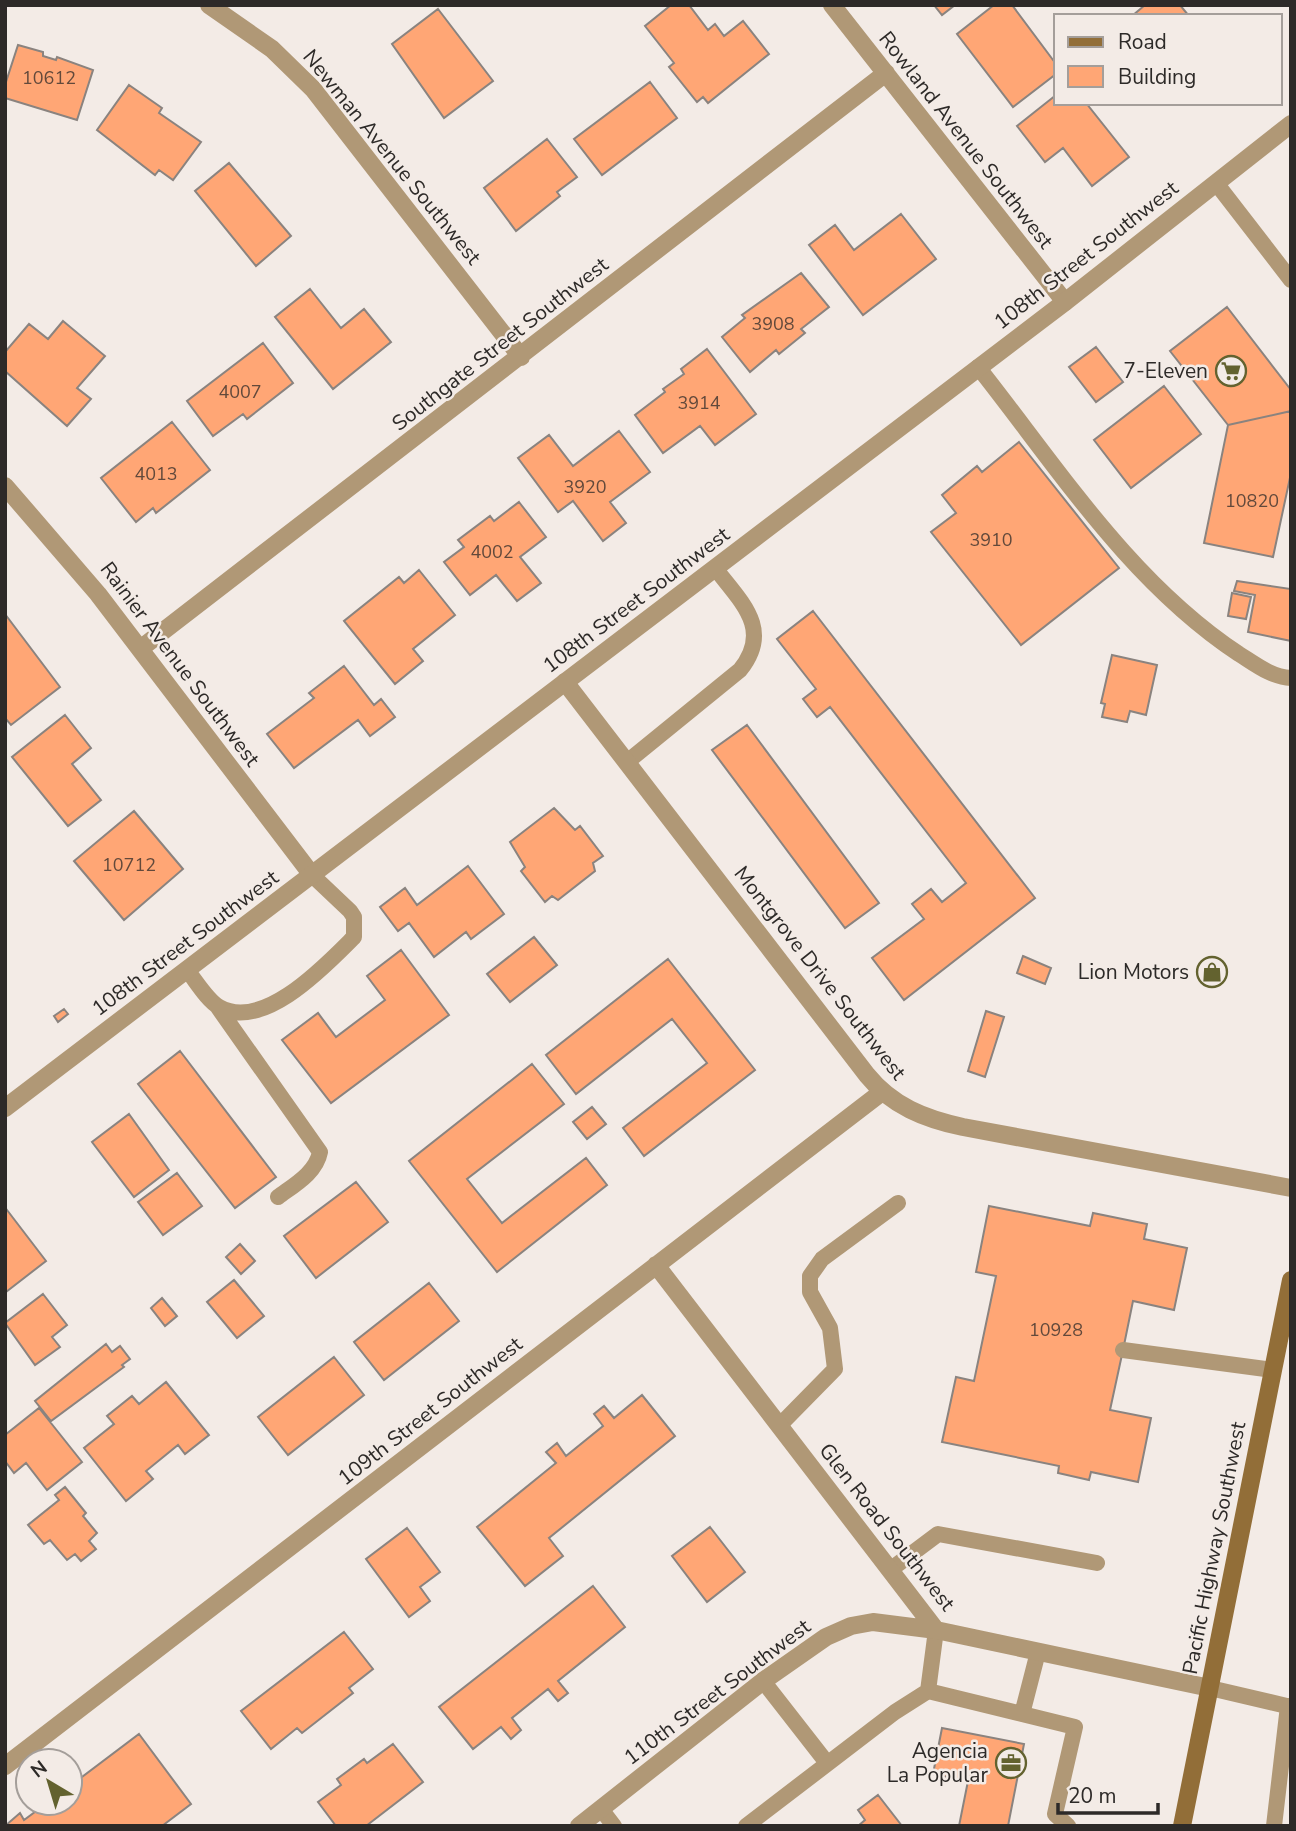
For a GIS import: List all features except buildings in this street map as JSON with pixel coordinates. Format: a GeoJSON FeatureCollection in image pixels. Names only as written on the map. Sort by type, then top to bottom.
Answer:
{"type":"FeatureCollection","features":[{"type":"Feature","properties":{"kind":"main road","name":"Pacific Highway Southwest"},"geometry":{"type":"LineString","coordinates":[[1182,1826],[1291,1280]]}},
{"type":"Feature","properties":{"kind":"street","name":"Newman Avenue Southwest"},"geometry":{"type":"LineString","coordinates":[[209,5],[272,49],[313,89],[521,357]]}},
{"type":"Feature","properties":{"kind":"street","name":"Rowland Avenue Southwest"},"geometry":{"type":"LineString","coordinates":[[832,5],[1065,302]]}},
{"type":"Feature","properties":{"kind":"street","name":"Southgate Street Southwest"},"geometry":{"type":"LineString","coordinates":[[140,649],[886,74]]}},
{"type":"Feature","properties":{"kind":"street","name":"108th Street Southwest"},"geometry":{"type":"LineString","coordinates":[[5,1108],[1065,302],[1291,124]]}},
{"type":"Feature","properties":{"kind":"street","name":"Rainier Avenue Southwest"},"geometry":{"type":"LineString","coordinates":[[5,486],[67,555],[312,875]]}},
{"type":"Feature","properties":{"kind":"street","name":"Montgrove Drive Southwest"},"geometry":{"type":"LineString","coordinates":[[565,682],[882,1092],[908,1110],[950,1124],[1291,1188]]}},
{"type":"Feature","properties":{"kind":"street","name":"109th Street Southwest"},"geometry":{"type":"LineString","coordinates":[[5,1766],[882,1092]]}},
{"type":"Feature","properties":{"kind":"street","name":"Glen Road Southwest"},"geometry":{"type":"LineString","coordinates":[[656,1265],[936,1630],[1210,1688]]}},
{"type":"Feature","properties":{"kind":"street","name":"110th Street Southwest"},"geometry":{"type":"LineString","coordinates":[[579,1826],[811,1646],[851,1626],[882,1622],[936,1630]]}},
{"type":"Feature","properties":{"kind":"lane"},"geometry":{"type":"LineString","coordinates":[[1216,183],[1291,280]]}},
{"type":"Feature","properties":{"kind":"lane"},"geometry":{"type":"LineString","coordinates":[[978,367],[1141,575],[1206,632],[1266,672],[1291,678]]}},
{"type":"Feature","properties":{"kind":"lane"},"geometry":{"type":"LineString","coordinates":[[627,762],[740,670],[752,654],[755,636],[752,619],[715,568]]}},
{"type":"Feature","properties":{"kind":"lane"},"geometry":{"type":"LineString","coordinates":[[217,1006],[238,1013],[265,1009],[334,957],[354,937],[355,928],[350,911],[312,875]]}},
{"type":"Feature","properties":{"kind":"lane"},"geometry":{"type":"LineString","coordinates":[[187,970],[217,1006],[320,1152],[318,1162],[305,1176],[278,1197]]}},
{"type":"Feature","properties":{"kind":"lane"},"geometry":{"type":"LineString","coordinates":[[779,1426],[835,1369],[830,1328],[810,1292],[810,1276],[822,1259],[898,1203]]}},
{"type":"Feature","properties":{"kind":"lane"},"geometry":{"type":"LineString","coordinates":[[1123,1350],[1273,1370]]}},
{"type":"Feature","properties":{"kind":"lane"},"geometry":{"type":"LineString","coordinates":[[890,1570],[938,1534],[1097,1563]]}},
{"type":"Feature","properties":{"kind":"lane"},"geometry":{"type":"LineString","coordinates":[[746,1826],[827,1763],[928,1691],[936,1630]]}},
{"type":"Feature","properties":{"kind":"lane"},"geometry":{"type":"LineString","coordinates":[[1022,1714],[1038,1652]]}},
{"type":"Feature","properties":{"kind":"lane"},"geometry":{"type":"LineString","coordinates":[[763,1682],[827,1763]]}},
{"type":"Feature","properties":{"kind":"lane"},"geometry":{"type":"LineString","coordinates":[[1210,1688],[1289,1707],[1274,1826]]}},
{"type":"Feature","properties":{"kind":"lane"},"geometry":{"type":"LineString","coordinates":[[928,1691],[1075,1727],[1055,1814],[1068,1826]]}},
{"type":"Feature","properties":{"kind":"lane"},"geometry":{"type":"LineString","coordinates":[[601,1809],[614,1826]]}},
{"type":"Feature","properties":{"kind":"place","name":"7-Eleven"},"geometry":{"type":"Point","coordinates":[1231,371]}},
{"type":"Feature","properties":{"kind":"place","name":"Lion Motors"},"geometry":{"type":"Point","coordinates":[1212,972]}},
{"type":"Feature","properties":{"kind":"place","name":"Agencia La Popular"},"geometry":{"type":"Point","coordinates":[1011,1763]}}]}
